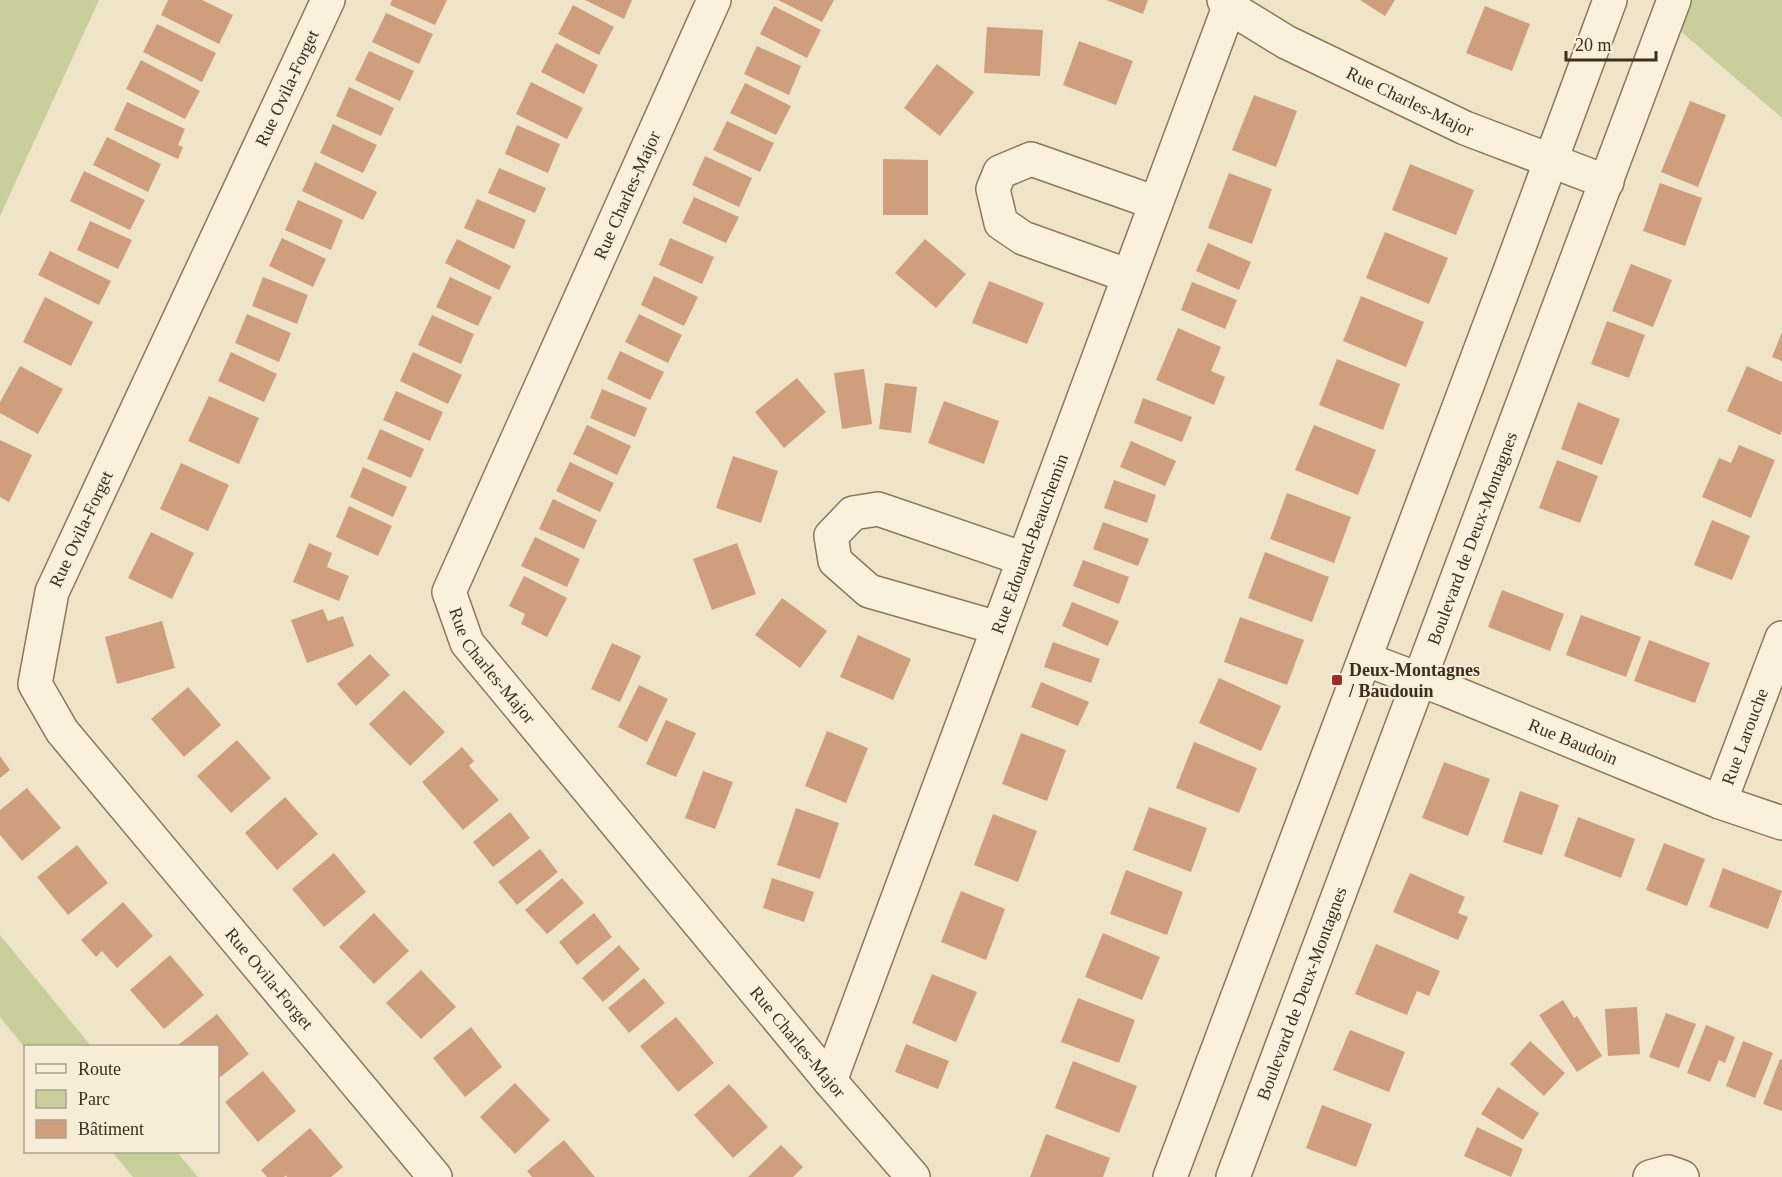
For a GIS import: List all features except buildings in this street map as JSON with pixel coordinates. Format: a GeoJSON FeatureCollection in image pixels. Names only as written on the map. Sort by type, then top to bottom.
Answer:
{"type":"FeatureCollection","features":[{"type":"Feature","properties":{"kind":"street","name":"Rue Ovila-Forget"},"geometry":{"type":"LineString","coordinates":[[328,0],[52,592],[34,684],[62,731],[435,1177]]}},
{"type":"Feature","properties":{"kind":"street","name":"Rue Charles-Major"},"geometry":{"type":"LineString","coordinates":[[714,0],[449,592],[467,643],[830,1081],[913,1177]]}},
{"type":"Feature","properties":{"kind":"street"},"geometry":{"type":"LineString","coordinates":[[1170,1177],[1610,0]]}},
{"type":"Feature","properties":{"kind":"street","name":"Boulevard de Deux-Montagnes"},"geometry":{"type":"LineString","coordinates":[[1233,1177],[1674,0]]}},
{"type":"Feature","properties":{"kind":"street","name":"Rue Charles-Major"},"geometry":{"type":"LineString","coordinates":[[1227,3],[1286,42],[1465,128],[1607,182]]}},
{"type":"Feature","properties":{"kind":"street","name":"Rue Edouard-Beauchemin"},"geometry":{"type":"LineString","coordinates":[[830,1081],[1156,203],[1227,3]]}},
{"type":"Feature","properties":{"kind":"street"},"geometry":{"type":"LineString","coordinates":[[1129,276],[1023,238],[1001,223],[993,189],[1000,172],[1031,159],[1156,203]]}},
{"type":"Feature","properties":{"kind":"street"},"geometry":{"type":"LineString","coordinates":[[998,628],[869,591],[835,561],[831,536],[853,513],[878,509],[1024,559]]}},
{"type":"Feature","properties":{"kind":"street","name":"Rue Larouche"},"geometry":{"type":"LineString","coordinates":[[1720,802],[1782,638]]}},
{"type":"Feature","properties":{"kind":"street","name":"Rue Baudoin"},"geometry":{"type":"LineString","coordinates":[[1365,659],[1420,679],[1720,802],[1782,823]]}},
{"type":"Feature","properties":{"kind":"street"},"geometry":{"type":"LineString","coordinates":[[1650,1177],[1668,1172],[1682,1177]]}},
{"type":"Feature","properties":{"kind":"green space"},"geometry":{"type":"Polygon","coordinates":[[[0,0],[99,0],[0,216],[0,0]]]}},
{"type":"Feature","properties":{"kind":"green space"},"geometry":{"type":"Polygon","coordinates":[[[1690,0],[1782,0],[1782,118],[1678,29],[1690,0]]]}},
{"type":"Feature","properties":{"kind":"green space"},"geometry":{"type":"Polygon","coordinates":[[[0,935],[90,1045],[24,1047],[0,1017],[0,935]]]}},
{"type":"Feature","properties":{"kind":"green space"},"geometry":{"type":"Polygon","coordinates":[[[113,1153],[178,1153],[198,1177],[133,1177],[113,1153]]]}},
{"type":"Feature","properties":{"kind":"place","name":"Deux-Montagnes / Baudouin"},"geometry":{"type":"Point","coordinates":[1337,680]}}]}
